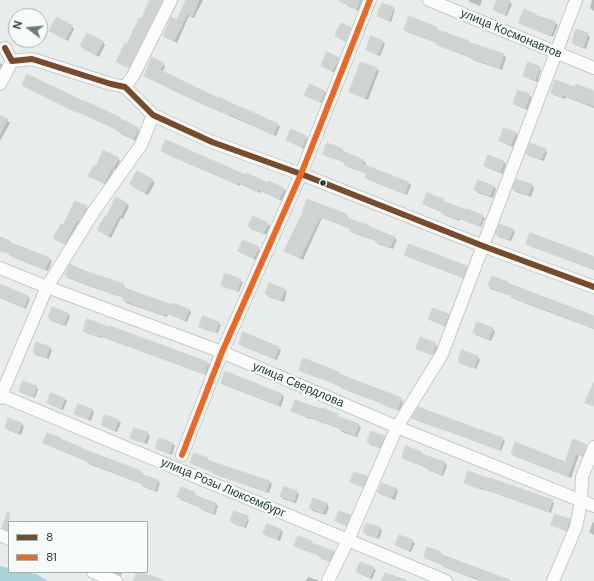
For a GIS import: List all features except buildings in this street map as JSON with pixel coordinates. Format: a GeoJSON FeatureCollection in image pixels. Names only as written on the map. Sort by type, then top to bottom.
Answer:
{"type":"FeatureCollection","features":[{"type":"Feature","properties":{"kind":"street"},"geometry":{"type":"LineString","coordinates":[[125,87],[133,76],[171,0]]}},
{"type":"Feature","properties":{"kind":"street"},"geometry":{"type":"LineString","coordinates":[[182,454],[222,352],[301,174],[370,0]]}},
{"type":"Feature","properties":{"kind":"street","name":"улица Космонавтов"},"geometry":{"type":"LineString","coordinates":[[429,0],[594,68]]}},
{"type":"Feature","properties":{"kind":"street"},"geometry":{"type":"LineString","coordinates":[[328,581],[348,540],[397,427],[442,354],[576,0]]}},
{"type":"Feature","properties":{"kind":"street"},"geometry":{"type":"LineString","coordinates":[[5,48],[12,60]]}},
{"type":"Feature","properties":{"kind":"street"},"geometry":{"type":"LineString","coordinates":[[12,60],[32,59],[125,87],[153,115],[212,142],[301,174],[483,246],[594,287]]}},
{"type":"Feature","properties":{"kind":"street"},"geometry":{"type":"LineString","coordinates":[[0,84],[12,60]]}},
{"type":"Feature","properties":{"kind":"street"},"geometry":{"type":"LineString","coordinates":[[0,396],[47,286],[94,211],[141,145],[153,115]]}},
{"type":"Feature","properties":{"kind":"street","name":"улица Свердлова"},"geometry":{"type":"LineString","coordinates":[[0,268],[222,352],[397,427],[594,506]]}},
{"type":"Feature","properties":{"kind":"street","name":"улица Розы Люксембург"},"geometry":{"type":"LineString","coordinates":[[0,396],[446,581]]}},
{"type":"Feature","properties":{"kind":"street"},"geometry":{"type":"LineString","coordinates":[[554,581],[576,527],[581,502],[582,477],[594,447]]}},
{"type":"Feature","properties":{"kind":"street"},"geometry":{"type":"LineString","coordinates":[[96,573],[116,581]]}},
{"type":"Feature","properties":{"kind":"water"},"geometry":{"type":"Polygon","coordinates":[[[0,566],[8,568],[8,573],[36,574],[48,581],[0,581],[0,566]]]}},
{"type":"Feature","properties":{"kind":"transit line","name":"81"},"geometry":{"type":"LineString","coordinates":[[182,455],[222,352],[301,174],[370,0]]}},
{"type":"Feature","properties":{"kind":"transit line","name":"8"},"geometry":{"type":"LineString","coordinates":[[5,48],[12,61],[32,59],[125,87],[153,115],[212,142],[301,174],[483,246],[594,287]]}}]}
